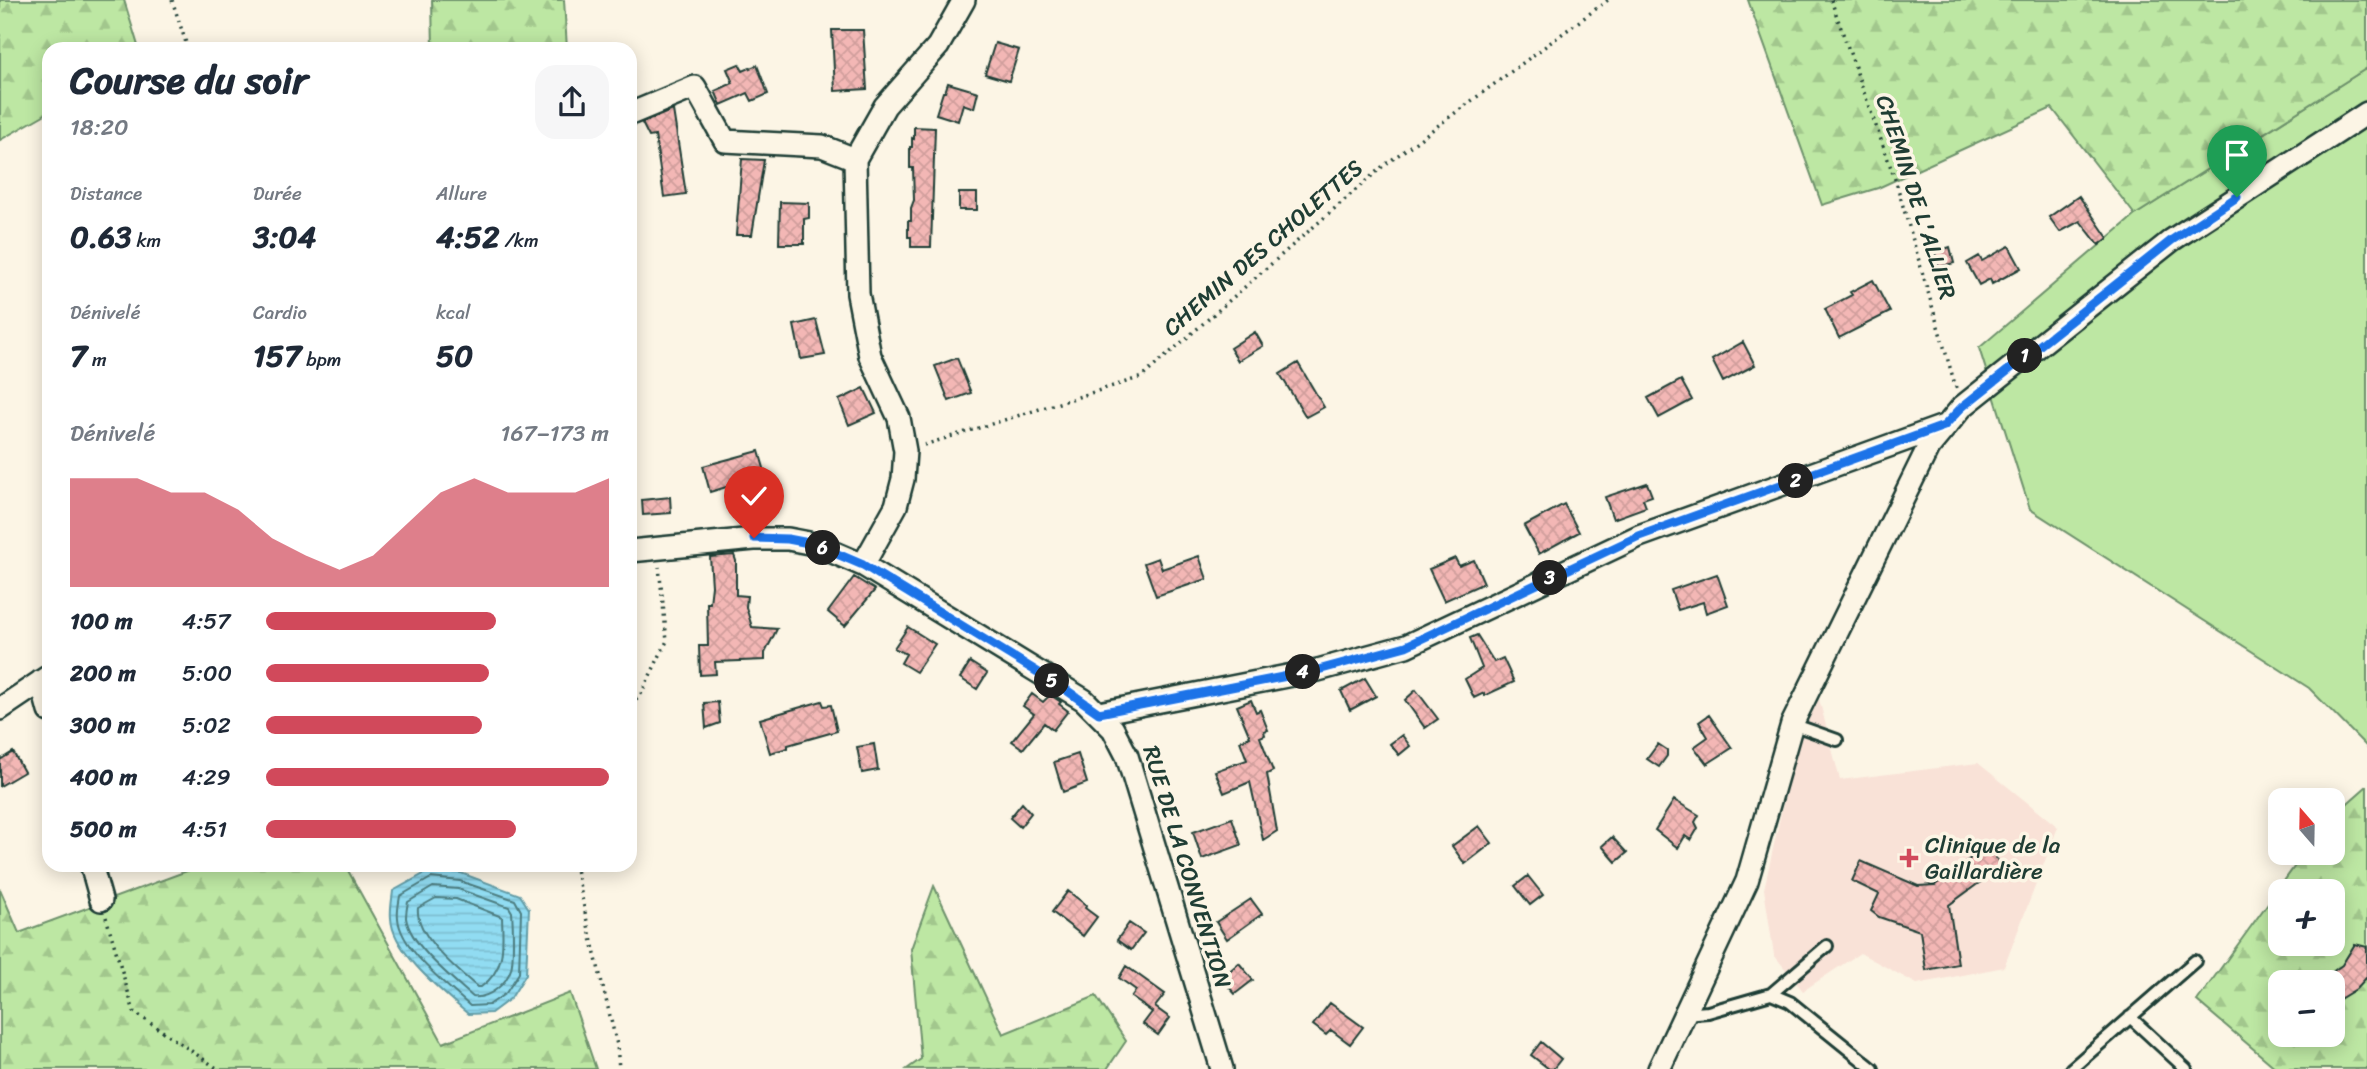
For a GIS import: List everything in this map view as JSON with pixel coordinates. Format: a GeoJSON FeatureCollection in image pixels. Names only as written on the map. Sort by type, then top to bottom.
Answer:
{"type":"FeatureCollection","features":[{"type":"Feature","properties":{"kind":"street"},"geometry":{"type":"LineString","coordinates":[[863,565],[896,506],[903,479],[905,451],[899,418],[870,356],[858,295],[855,159],[885,106],[937,46],[964,0]]}},
{"type":"Feature","properties":{"kind":"street"},"geometry":{"type":"LineString","coordinates":[[637,111],[695,87],[726,141],[822,146],[855,159]]}},
{"type":"Feature","properties":{"kind":"street"},"geometry":{"type":"LineString","coordinates":[[1659,1069],[1747,881],[1792,724],[1928,449],[1944,426],[1962,407],[2172,240],[2367,113]]}},
{"type":"Feature","properties":{"kind":"street"},"geometry":{"type":"LineString","coordinates":[[1099,713],[1318,670],[1406,646],[1639,536],[1944,426]]}},
{"type":"Feature","properties":{"kind":"street","name":"RUE DE LA CONVENTION"},"geometry":{"type":"LineString","coordinates":[[637,550],[754,538],[788,539],[814,544],[863,565],[1062,687],[1099,713],[1113,729],[1127,756],[1222,1069]]}},
{"type":"Feature","properties":{"kind":"street"},"geometry":{"type":"LineString","coordinates":[[0,709],[42,681]]}},
{"type":"Feature","properties":{"kind":"street"},"geometry":{"type":"LineString","coordinates":[[93,872],[101,901]]}},
{"type":"Feature","properties":{"kind":"lane"},"geometry":{"type":"LineString","coordinates":[[1792,724],[1837,740]]}},
{"type":"Feature","properties":{"kind":"lane"},"geometry":{"type":"LineString","coordinates":[[1684,1014],[1708,1012],[1771,994],[1826,946]]}},
{"type":"Feature","properties":{"kind":"lane"},"geometry":{"type":"LineString","coordinates":[[2071,1069],[2195,961]]}},
{"type":"Feature","properties":{"kind":"lane"},"geometry":{"type":"LineString","coordinates":[[1771,994],[1790,1002],[1873,1069]]}},
{"type":"Feature","properties":{"kind":"lane"},"geometry":{"type":"LineString","coordinates":[[2130,1017],[2186,1069]]}},
{"type":"Feature","properties":{"kind":"path"},"geometry":{"type":"LineString","coordinates":[[172,0],[186,42]]}},
{"type":"Feature","properties":{"kind":"path","name":"CHEMIN DES CHOLETTES"},"geometry":{"type":"LineString","coordinates":[[905,451],[1142,377],[1382,167],[1608,0]]}},
{"type":"Feature","properties":{"kind":"path","name":"CHEMIN DE L'ALLIER"},"geometry":{"type":"LineString","coordinates":[[1831,0],[1896,182],[1962,407]]}},
{"type":"Feature","properties":{"kind":"path"},"geometry":{"type":"LineString","coordinates":[[637,698],[667,641],[656,548]]}},
{"type":"Feature","properties":{"kind":"path"},"geometry":{"type":"LineString","coordinates":[[577,872],[617,1045],[619,1069]]}},
{"type":"Feature","properties":{"kind":"path"},"geometry":{"type":"LineString","coordinates":[[101,901],[134,1012],[218,1069]]}},
{"type":"Feature","properties":{"kind":"shaded area","name":"Clinique de la Gaillardière"},"geometry":{"type":"Polygon","coordinates":[[[1816,687],[1840,780],[1978,763],[2058,827],[2004,967],[1917,984],[1860,953],[1803,991],[1774,955],[1764,889],[1798,738],[1816,687]]]}},
{"type":"Feature","properties":{"kind":"green space"},"geometry":{"type":"Polygon","coordinates":[[[0,0],[124,0],[137,42],[42,42],[42,116],[0,140],[0,0]]]}},
{"type":"Feature","properties":{"kind":"green space"},"geometry":{"type":"Polygon","coordinates":[[[432,0],[564,0],[567,42],[433,42],[432,0]]]}},
{"type":"Feature","properties":{"kind":"green space"},"geometry":{"type":"Polygon","coordinates":[[[1748,0],[2367,0],[2367,68],[2135,215],[2052,108],[1878,188],[1822,205],[1748,0]]]}},
{"type":"Feature","properties":{"kind":"green space"},"geometry":{"type":"Polygon","coordinates":[[[2367,68],[2367,747],[2309,688],[2030,509],[1979,348],[2135,215],[2367,68]]]}},
{"type":"Feature","properties":{"kind":"green space"},"geometry":{"type":"Polygon","coordinates":[[[2367,786],[2367,1069],[2277,1069],[2197,1001],[2268,903],[2268,956],[2345,956],[2345,879],[2285,879],[2296,865],[2345,865],[2345,805],[2367,786]]]}},
{"type":"Feature","properties":{"kind":"green space"},"geometry":{"type":"Polygon","coordinates":[[[184,872],[349,872],[443,1043],[570,993],[596,1069],[0,1069],[0,889],[19,933],[184,872]]]}},
{"type":"Feature","properties":{"kind":"green space"},"geometry":{"type":"Polygon","coordinates":[[[934,886],[1003,1034],[1096,996],[1126,1041],[1107,1069],[907,1069],[921,1059],[911,949],[934,886]]]}},
{"type":"Feature","properties":{"kind":"water"},"geometry":{"type":"Polygon","coordinates":[[[427,872],[445,872],[461,873],[520,895],[529,909],[526,974],[511,998],[491,1013],[468,1014],[446,995],[409,958],[400,944],[391,915],[393,891],[427,872]]]}},
{"type":"Feature","properties":{"kind":"building"},"geometry":{"type":"Polygon","coordinates":[[[832,30],[863,30],[867,89],[835,91],[832,30]]]}},
{"type":"Feature","properties":{"kind":"building"},"geometry":{"type":"Polygon","coordinates":[[[995,43],[1019,50],[1009,81],[985,74],[995,43]]]}},
{"type":"Feature","properties":{"kind":"building"},"geometry":{"type":"Polygon","coordinates":[[[739,64],[743,71],[757,65],[768,94],[752,101],[748,93],[721,105],[715,91],[733,83],[727,69],[739,64]]]}},
{"type":"Feature","properties":{"kind":"building"},"geometry":{"type":"Polygon","coordinates":[[[948,83],[978,92],[974,108],[963,104],[958,121],[936,114],[948,83]]]}},
{"type":"Feature","properties":{"kind":"building"},"geometry":{"type":"Polygon","coordinates":[[[673,110],[686,194],[664,197],[655,136],[649,137],[642,123],[673,110]]]}},
{"type":"Feature","properties":{"kind":"building"},"geometry":{"type":"Polygon","coordinates":[[[914,127],[935,128],[931,247],[911,247],[911,237],[908,237],[908,221],[911,221],[914,200],[910,147],[912,138],[914,139],[914,127]]]}},
{"type":"Feature","properties":{"kind":"building"},"geometry":{"type":"Polygon","coordinates":[[[742,159],[764,160],[752,235],[736,235],[742,159]]]}},
{"type":"Feature","properties":{"kind":"building"},"geometry":{"type":"Polygon","coordinates":[[[959,193],[977,193],[977,210],[959,210],[959,193]]]}},
{"type":"Feature","properties":{"kind":"building"},"geometry":{"type":"Polygon","coordinates":[[[2079,196],[2108,238],[2099,245],[2080,221],[2060,232],[2049,217],[2079,196]]]}},
{"type":"Feature","properties":{"kind":"building"},"geometry":{"type":"Polygon","coordinates":[[[780,202],[809,203],[809,218],[804,219],[804,244],[779,244],[780,202]]]}},
{"type":"Feature","properties":{"kind":"building"},"geometry":{"type":"Polygon","coordinates":[[[2009,246],[2021,268],[1992,284],[1990,279],[1979,285],[1967,263],[1979,256],[1982,261],[2009,246]]]}},
{"type":"Feature","properties":{"kind":"building"},"geometry":{"type":"Polygon","coordinates":[[[1950,247],[1954,263],[1939,267],[1935,252],[1950,247]]]}},
{"type":"Feature","properties":{"kind":"building"},"geometry":{"type":"Polygon","coordinates":[[[1873,280],[1890,312],[1839,338],[1825,309],[1873,280]]]}},
{"type":"Feature","properties":{"kind":"building"},"geometry":{"type":"Polygon","coordinates":[[[816,320],[825,355],[801,359],[794,325],[816,320]]]}},
{"type":"Feature","properties":{"kind":"building"},"geometry":{"type":"Polygon","coordinates":[[[1255,332],[1263,346],[1238,361],[1230,348],[1255,332]]]}},
{"type":"Feature","properties":{"kind":"building"},"geometry":{"type":"Polygon","coordinates":[[[1743,342],[1755,365],[1723,382],[1712,360],[1743,342]]]}},
{"type":"Feature","properties":{"kind":"building"},"geometry":{"type":"Polygon","coordinates":[[[957,358],[971,393],[949,401],[935,366],[957,358]]]}},
{"type":"Feature","properties":{"kind":"building"},"geometry":{"type":"Polygon","coordinates":[[[1298,363],[1324,407],[1306,417],[1280,374],[1298,363]]]}},
{"type":"Feature","properties":{"kind":"building"},"geometry":{"type":"Polygon","coordinates":[[[1681,380],[1692,400],[1659,418],[1648,398],[1681,380]]]}},
{"type":"Feature","properties":{"kind":"building"},"geometry":{"type":"Polygon","coordinates":[[[864,388],[876,413],[849,425],[839,400],[864,388]]]}},
{"type":"Feature","properties":{"kind":"building"},"geometry":{"type":"Polygon","coordinates":[[[759,451],[766,475],[710,492],[703,466],[759,451]]]}},
{"type":"Feature","properties":{"kind":"building"},"geometry":{"type":"Polygon","coordinates":[[[1647,483],[1652,496],[1643,499],[1646,507],[1613,519],[1605,497],[1647,483]]]}},
{"type":"Feature","properties":{"kind":"building"},"geometry":{"type":"Polygon","coordinates":[[[670,497],[671,513],[643,515],[642,500],[670,497]]]}},
{"type":"Feature","properties":{"kind":"building"},"geometry":{"type":"Polygon","coordinates":[[[1564,504],[1579,532],[1539,554],[1524,526],[1564,504]]]}},
{"type":"Feature","properties":{"kind":"building"},"geometry":{"type":"Polygon","coordinates":[[[734,555],[736,595],[747,596],[746,607],[752,627],[777,629],[765,653],[765,660],[715,662],[716,674],[700,675],[699,646],[708,646],[707,603],[710,603],[712,586],[710,557],[734,555]]]}},
{"type":"Feature","properties":{"kind":"building"},"geometry":{"type":"Polygon","coordinates":[[[1199,556],[1207,579],[1156,596],[1144,563],[1158,558],[1162,569],[1199,556]]]}},
{"type":"Feature","properties":{"kind":"building"},"geometry":{"type":"Polygon","coordinates":[[[1455,558],[1459,566],[1474,560],[1484,583],[1444,601],[1429,569],[1455,558]]]}},
{"type":"Feature","properties":{"kind":"building"},"geometry":{"type":"Polygon","coordinates":[[[1717,574],[1728,605],[1706,613],[1703,602],[1678,610],[1671,590],[1717,574]]]}},
{"type":"Feature","properties":{"kind":"building"},"geometry":{"type":"Polygon","coordinates":[[[854,577],[875,590],[845,626],[828,612],[854,577]]]}},
{"type":"Feature","properties":{"kind":"building"},"geometry":{"type":"Polygon","coordinates":[[[908,627],[935,644],[916,672],[901,663],[906,654],[894,648],[908,627]]]}},
{"type":"Feature","properties":{"kind":"building"},"geometry":{"type":"Polygon","coordinates":[[[1477,635],[1494,662],[1503,658],[1514,682],[1474,698],[1465,679],[1482,668],[1470,638],[1477,635]]]}},
{"type":"Feature","properties":{"kind":"building"},"geometry":{"type":"Polygon","coordinates":[[[970,662],[987,673],[977,689],[960,678],[970,662]]]}},
{"type":"Feature","properties":{"kind":"building"},"geometry":{"type":"Polygon","coordinates":[[[1365,678],[1376,696],[1350,710],[1341,691],[1365,678]]]}},
{"type":"Feature","properties":{"kind":"building"},"geometry":{"type":"Polygon","coordinates":[[[1416,690],[1438,719],[1425,728],[1405,700],[1416,690]]]}},
{"type":"Feature","properties":{"kind":"building"},"geometry":{"type":"Polygon","coordinates":[[[1032,694],[1043,702],[1050,695],[1068,711],[1053,730],[1044,723],[1023,749],[1012,741],[1034,714],[1023,706],[1032,694]]]}},
{"type":"Feature","properties":{"kind":"building"},"geometry":{"type":"Polygon","coordinates":[[[1251,700],[1256,712],[1260,710],[1268,730],[1260,737],[1273,771],[1267,774],[1277,831],[1263,840],[1250,782],[1224,793],[1215,771],[1247,760],[1240,741],[1250,737],[1237,706],[1251,700]]]}},
{"type":"Feature","properties":{"kind":"building"},"geometry":{"type":"Polygon","coordinates":[[[822,701],[824,706],[831,705],[837,731],[770,753],[760,719],[822,701]]]}},
{"type":"Feature","properties":{"kind":"building"},"geometry":{"type":"Polygon","coordinates":[[[718,702],[720,723],[706,728],[704,703],[718,702]]]}},
{"type":"Feature","properties":{"kind":"building"},"geometry":{"type":"Polygon","coordinates":[[[1709,715],[1732,748],[1707,764],[1694,747],[1708,737],[1699,722],[1709,715]]]}},
{"type":"Feature","properties":{"kind":"building"},"geometry":{"type":"Polygon","coordinates":[[[1402,735],[1410,746],[1399,755],[1390,744],[1402,735]]]}},
{"type":"Feature","properties":{"kind":"building"},"geometry":{"type":"Polygon","coordinates":[[[874,744],[878,770],[862,773],[857,747],[874,744]]]}},
{"type":"Feature","properties":{"kind":"building"},"geometry":{"type":"Polygon","coordinates":[[[1658,744],[1667,750],[1667,756],[1659,767],[1647,759],[1658,744]]]}},
{"type":"Feature","properties":{"kind":"building"},"geometry":{"type":"Polygon","coordinates":[[[13,752],[24,772],[0,786],[0,760],[13,752]]]}},
{"type":"Feature","properties":{"kind":"building"},"geometry":{"type":"Polygon","coordinates":[[[1078,754],[1087,783],[1063,792],[1054,762],[1078,754]]]}},
{"type":"Feature","properties":{"kind":"building"},"geometry":{"type":"Polygon","coordinates":[[[1674,800],[1699,815],[1695,822],[1698,828],[1691,840],[1685,836],[1678,848],[1655,830],[1674,800]]]}},
{"type":"Feature","properties":{"kind":"building"},"geometry":{"type":"Polygon","coordinates":[[[1022,803],[1031,813],[1020,827],[1010,818],[1022,803]]]}},
{"type":"Feature","properties":{"kind":"building"},"geometry":{"type":"Polygon","coordinates":[[[1232,818],[1241,845],[1202,859],[1193,832],[1232,818]]]}},
{"type":"Feature","properties":{"kind":"building"},"geometry":{"type":"Polygon","coordinates":[[[1479,826],[1492,843],[1465,864],[1452,846],[1479,826]]]}},
{"type":"Feature","properties":{"kind":"building"},"geometry":{"type":"Polygon","coordinates":[[[1612,837],[1627,853],[1616,862],[1602,846],[1612,837]]]}},
{"type":"Feature","properties":{"kind":"building"},"geometry":{"type":"Polygon","coordinates":[[[1987,846],[2002,866],[1949,905],[1958,964],[1926,970],[1920,931],[1879,917],[1871,911],[1879,894],[1852,881],[1861,861],[1918,886],[1935,885],[1987,846]]]}},
{"type":"Feature","properties":{"kind":"building"},"geometry":{"type":"Polygon","coordinates":[[[1528,876],[1543,895],[1530,905],[1515,886],[1528,876]]]}},
{"type":"Feature","properties":{"kind":"building"},"geometry":{"type":"Polygon","coordinates":[[[1068,891],[1097,917],[1083,936],[1052,912],[1068,891]]]}},
{"type":"Feature","properties":{"kind":"building"},"geometry":{"type":"Polygon","coordinates":[[[1251,899],[1262,914],[1227,939],[1216,922],[1251,899]]]}},
{"type":"Feature","properties":{"kind":"building"},"geometry":{"type":"Polygon","coordinates":[[[1129,923],[1144,933],[1131,950],[1117,940],[1129,923]]]}},
{"type":"Feature","properties":{"kind":"building"},"geometry":{"type":"Polygon","coordinates":[[[2355,944],[2367,947],[2367,977],[2345,996],[2345,970],[2335,970],[2342,965],[2355,944]]]}},
{"type":"Feature","properties":{"kind":"building"},"geometry":{"type":"Polygon","coordinates":[[[1239,963],[1253,980],[1235,994],[1221,978],[1239,963]]]}},
{"type":"Feature","properties":{"kind":"building"},"geometry":{"type":"Polygon","coordinates":[[[1126,966],[1165,994],[1155,1007],[1170,1018],[1158,1035],[1143,1024],[1152,1012],[1131,997],[1136,990],[1119,978],[1126,966]]]}},
{"type":"Feature","properties":{"kind":"building"},"geometry":{"type":"Polygon","coordinates":[[[1330,1003],[1363,1027],[1350,1044],[1331,1030],[1326,1035],[1313,1025],[1330,1003]]]}},
{"type":"Feature","properties":{"kind":"building"},"geometry":{"type":"Polygon","coordinates":[[[1541,1042],[1561,1059],[1553,1069],[1549,1069],[1531,1055],[1541,1042]]]}},
{"type":"Feature","properties":{"kind":"place","name":"Clinique de la Gaillardière"},"geometry":{"type":"Point","coordinates":[1909,858]}},
{"type":"Feature","properties":{"kind":"route"},"geometry":{"type":"LineString","coordinates":[[754,538],[788,539],[814,544],[863,565],[1084,700],[1099,713],[1318,670],[1406,646],[1639,536],[1944,426],[1962,407],[2172,240],[2237,197]]}}]}
